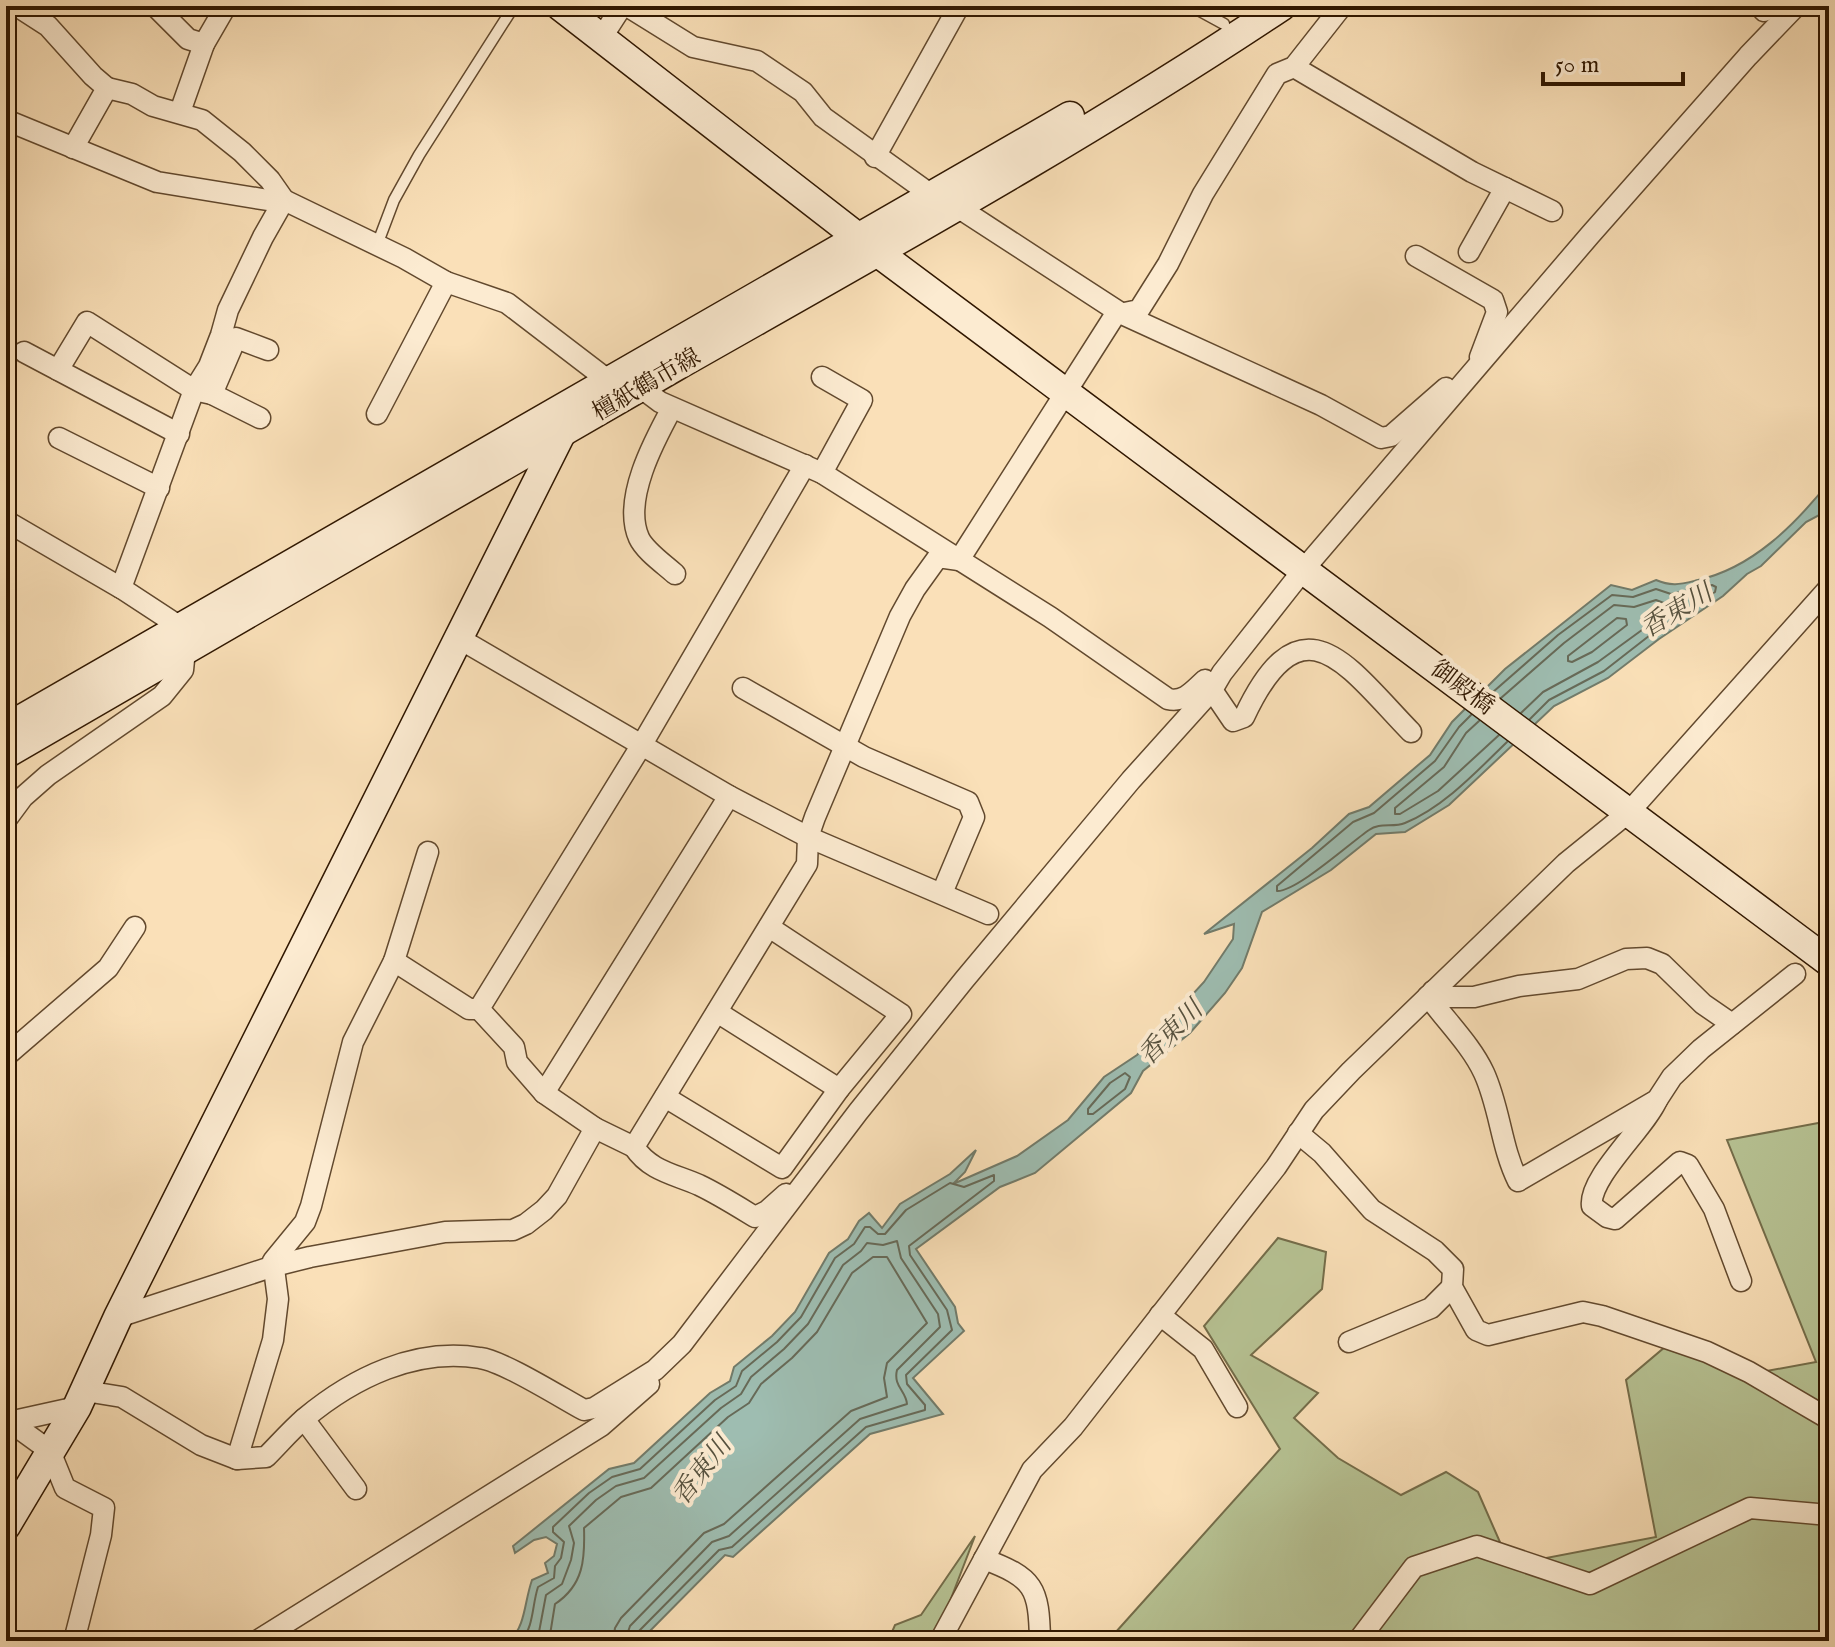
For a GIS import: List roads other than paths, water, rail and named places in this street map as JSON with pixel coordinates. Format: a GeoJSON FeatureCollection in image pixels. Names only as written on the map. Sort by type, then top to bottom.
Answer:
{"type":"FeatureCollection","features":[{"type":"Feature","properties":{"kind":"main road","name":"御殿橋"},"geometry":{"type":"LineString","coordinates":[[560,6],[868,245],[1829,962]]}},
{"type":"Feature","properties":{"kind":"main road","name":"檀紙鶴市線"},"geometry":{"type":"LineString","coordinates":[[944,201],[1250,6]]}},
{"type":"Feature","properties":{"kind":"main road","name":"檀紙鶴市線"},"geometry":{"type":"LineString","coordinates":[[6,728],[182,638],[562,432],[868,245],[1204,58],[1282,6]]}},
{"type":"Feature","properties":{"kind":"main road","name":"檀紙鶴市線"},"geometry":{"type":"LineString","coordinates":[[6,754],[182,638],[581,396],[868,245]]}},
{"type":"Feature","properties":{"kind":"main road"},"geometry":{"type":"LineString","coordinates":[[6,1526],[81,1399],[118,1317],[581,396]]}},
{"type":"Feature","properties":{"kind":"street"},"geometry":{"type":"LineString","coordinates":[[17,6],[48,26],[107,88],[202,120],[242,152],[270,180],[284,200],[446,282],[507,303],[609,381]]}},
{"type":"Feature","properties":{"kind":"street"},"geometry":{"type":"LineString","coordinates":[[155,6],[188,39],[204,44]]}},
{"type":"Feature","properties":{"kind":"street"},"geometry":{"type":"LineString","coordinates":[[180,112],[204,44],[226,6]]}},
{"type":"Feature","properties":{"kind":"street"},"geometry":{"type":"LineString","coordinates":[[602,37],[625,6],[693,47],[757,61],[803,92],[823,117],[875,157],[1122,314],[1321,405],[1381,438],[1391,436],[1458,377],[1477,368],[1497,312],[1493,300],[1416,256]]}},
{"type":"Feature","properties":{"kind":"street"},"geometry":{"type":"LineString","coordinates":[[875,157],[959,6]]}},
{"type":"Feature","properties":{"kind":"street"},"geometry":{"type":"LineString","coordinates":[[959,560],[1115,315],[1139,310],[1168,264],[1203,194],[1277,74],[1294,67],[1342,6]]}},
{"type":"Feature","properties":{"kind":"street"},"geometry":{"type":"LineString","coordinates":[[1760,6],[1764,11],[1774,6]]}},
{"type":"Feature","properties":{"kind":"street"},"geometry":{"type":"LineString","coordinates":[[8,1421],[81,1399],[122,1397],[201,1445],[237,1459],[266,1457],[304,1419],[352,1385],[395,1365],[437,1356],[482,1358],[584,1410],[594,1408],[655,1370],[682,1344],[964,980],[1217,682],[1477,368],[1727,79],[1796,6]]}},
{"type":"Feature","properties":{"kind":"street"},"geometry":{"type":"LineString","coordinates":[[1294,67],[1472,172],[1552,211]]}},
{"type":"Feature","properties":{"kind":"street"},"geometry":{"type":"LineString","coordinates":[[73,148],[107,88]]}},
{"type":"Feature","properties":{"kind":"street"},"geometry":{"type":"LineString","coordinates":[[6,120],[157,182],[284,200]]}},
{"type":"Feature","properties":{"kind":"street"},"geometry":{"type":"LineString","coordinates":[[1469,252],[1505,188]]}},
{"type":"Feature","properties":{"kind":"street"},"geometry":{"type":"LineString","coordinates":[[203,392],[228,310],[284,200]]}},
{"type":"Feature","properties":{"kind":"street"},"geometry":{"type":"LineString","coordinates":[[377,414],[446,282]]}},
{"type":"Feature","properties":{"kind":"street"},"geometry":{"type":"LineString","coordinates":[[58,370],[87,322],[203,392],[260,418]]}},
{"type":"Feature","properties":{"kind":"street"},"geometry":{"type":"LineString","coordinates":[[121,588],[179,434],[236,338],[268,350]]}},
{"type":"Feature","properties":{"kind":"street"},"geometry":{"type":"LineString","coordinates":[[24,352],[179,434]]}},
{"type":"Feature","properties":{"kind":"street"},"geometry":{"type":"LineString","coordinates":[[479,1009],[813,469],[862,400],[822,377]]}},
{"type":"Feature","properties":{"kind":"street"},"geometry":{"type":"LineString","coordinates":[[640,387],[672,408],[813,469],[1050,617],[1168,699],[1175,701],[1185,698],[1211,675],[1233,721],[1244,717],[1256,692],[1280,660],[1296,650],[1318,650],[1342,661],[1411,732]]}},
{"type":"Feature","properties":{"kind":"street"},"geometry":{"type":"LineString","coordinates":[[672,408],[652,445],[640,477],[634,506],[639,539],[675,574]]}},
{"type":"Feature","properties":{"kind":"street"},"geometry":{"type":"LineString","coordinates":[[59,438],[159,488]]}},
{"type":"Feature","properties":{"kind":"street"},"geometry":{"type":"LineString","coordinates":[[6,521],[121,588],[182,638],[183,670],[162,696],[48,775],[23,797],[6,820]]}},
{"type":"Feature","properties":{"kind":"street"},"geometry":{"type":"LineString","coordinates":[[634,1147],[807,864],[808,837],[900,616],[938,557],[959,560]]}},
{"type":"Feature","properties":{"kind":"street"},"geometry":{"type":"LineString","coordinates":[[940,1641],[1032,1470],[1073,1427],[1276,1167],[1314,1110],[1624,807],[1829,588]]}},
{"type":"Feature","properties":{"kind":"street"},"geometry":{"type":"LineString","coordinates":[[460,639],[729,796],[808,837],[988,914]]}},
{"type":"Feature","properties":{"kind":"street"},"geometry":{"type":"LineString","coordinates":[[743,688],[864,757],[968,802],[974,817],[942,893]]}},
{"type":"Feature","properties":{"kind":"street"},"geometry":{"type":"LineString","coordinates":[[544,1093],[729,796]]}},
{"type":"Feature","properties":{"kind":"street"},"geometry":{"type":"LineString","coordinates":[[237,1459],[273,1340],[278,1299],[273,1261],[305,1222],[353,1042],[394,961],[428,852]]}},
{"type":"Feature","properties":{"kind":"street"},"geometry":{"type":"LineString","coordinates":[[6,1056],[108,968],[135,927]]}},
{"type":"Feature","properties":{"kind":"street"},"geometry":{"type":"LineString","coordinates":[[665,1097],[782,1168],[839,1089],[901,1014],[769,927]]}},
{"type":"Feature","properties":{"kind":"street"},"geometry":{"type":"LineString","coordinates":[[1431,994],[1474,997],[1519,986],[1578,979],[1626,959],[1647,958],[1662,964],[1703,1004],[1732,1024]]}},
{"type":"Feature","properties":{"kind":"street"},"geometry":{"type":"LineString","coordinates":[[394,961],[469,1009],[479,1009],[514,1047],[517,1062],[544,1093],[595,1128],[634,1147],[643,1160],[653,1167],[697,1184],[755,1217],[786,1194],[797,1194]]}},
{"type":"Feature","properties":{"kind":"street"},"geometry":{"type":"LineString","coordinates":[[1741,1281],[1714,1209],[1688,1165],[1680,1162],[1615,1219],[1592,1206],[1590,1198],[1611,1162],[1651,1114],[1672,1077],[1795,974]]}},
{"type":"Feature","properties":{"kind":"street"},"geometry":{"type":"LineString","coordinates":[[1431,994],[1484,1074],[1509,1163],[1518,1181],[1657,1100]]}},
{"type":"Feature","properties":{"kind":"street"},"geometry":{"type":"LineString","coordinates":[[717,1012],[839,1089]]}},
{"type":"Feature","properties":{"kind":"street"},"geometry":{"type":"LineString","coordinates":[[118,1317],[274,1266],[445,1232],[513,1230],[535,1217],[557,1196],[595,1128]]}},
{"type":"Feature","properties":{"kind":"street"},"geometry":{"type":"LineString","coordinates":[[1298,1133],[1322,1153],[1372,1210],[1435,1251],[1453,1269],[1452,1287],[1476,1330],[1488,1335],[1583,1312],[1602,1316],[1707,1352],[1749,1372],[1829,1419]]}},
{"type":"Feature","properties":{"kind":"street"},"geometry":{"type":"LineString","coordinates":[[1349,1342],[1431,1308],[1452,1287]]}},
{"type":"Feature","properties":{"kind":"street"},"geometry":{"type":"LineString","coordinates":[[1160,1315],[1203,1349],[1237,1407]]}},
{"type":"Feature","properties":{"kind":"street"},"geometry":{"type":"LineString","coordinates":[[257,1641],[601,1426],[648,1387],[655,1370]]}},
{"type":"Feature","properties":{"kind":"street"},"geometry":{"type":"LineString","coordinates":[[304,1419],[356,1489]]}},
{"type":"Feature","properties":{"kind":"street"},"geometry":{"type":"LineString","coordinates":[[8,1421],[50,1451],[65,1488],[104,1508],[101,1535],[74,1641]]}},
{"type":"Feature","properties":{"kind":"street"},"geometry":{"type":"LineString","coordinates":[[1358,1641],[1414,1567],[1477,1546],[1590,1584],[1750,1508],[1829,1515]]}},
{"type":"Feature","properties":{"kind":"street"},"geometry":{"type":"LineString","coordinates":[[984,1559],[1018,1572],[1032,1590],[1039,1611],[1040,1641]]}},
{"type":"Feature","properties":{"kind":"lane"},"geometry":{"type":"LineString","coordinates":[[377,245],[394,200],[408,174],[514,6]]}},
{"type":"Feature","properties":{"kind":"lane"},"geometry":{"type":"LineString","coordinates":[[1191,6],[1224,24]]}},
{"type":"Feature","properties":{"kind":"water","name":"香東川"},"geometry":{"type":"Polygon","coordinates":[[[1829,482],[1829,503],[1825,512],[1806,522],[1761,566],[1723,596],[1608,678],[1554,706],[1449,805],[1405,832],[1376,834],[1331,870],[1262,912],[1242,968],[1225,993],[1190,1033],[1143,1071],[1131,1093],[1035,1173],[1000,1187],[916,1249],[955,1307],[958,1323],[964,1331],[913,1378],[943,1414],[870,1434],[733,1557],[725,1555],[640,1641],[510,1641],[522,1620],[532,1580],[548,1573],[545,1563],[554,1556],[557,1544],[546,1537],[534,1540],[515,1553],[513,1546],[609,1469],[634,1463],[710,1393],[730,1381],[734,1367],[772,1336],[795,1312],[829,1253],[848,1239],[859,1221],[869,1213],[882,1228],[900,1204],[950,1174],[976,1150],[965,1172],[953,1184],[1017,1156],[1068,1120],[1104,1077],[1137,1055],[1204,982],[1233,939],[1234,924],[1204,934],[1312,848],[1349,814],[1369,807],[1430,755],[1452,722],[1505,669],[1611,585],[1632,590],[1656,580],[1681,584],[1736,566],[1787,529],[1829,482]]]}}]}
